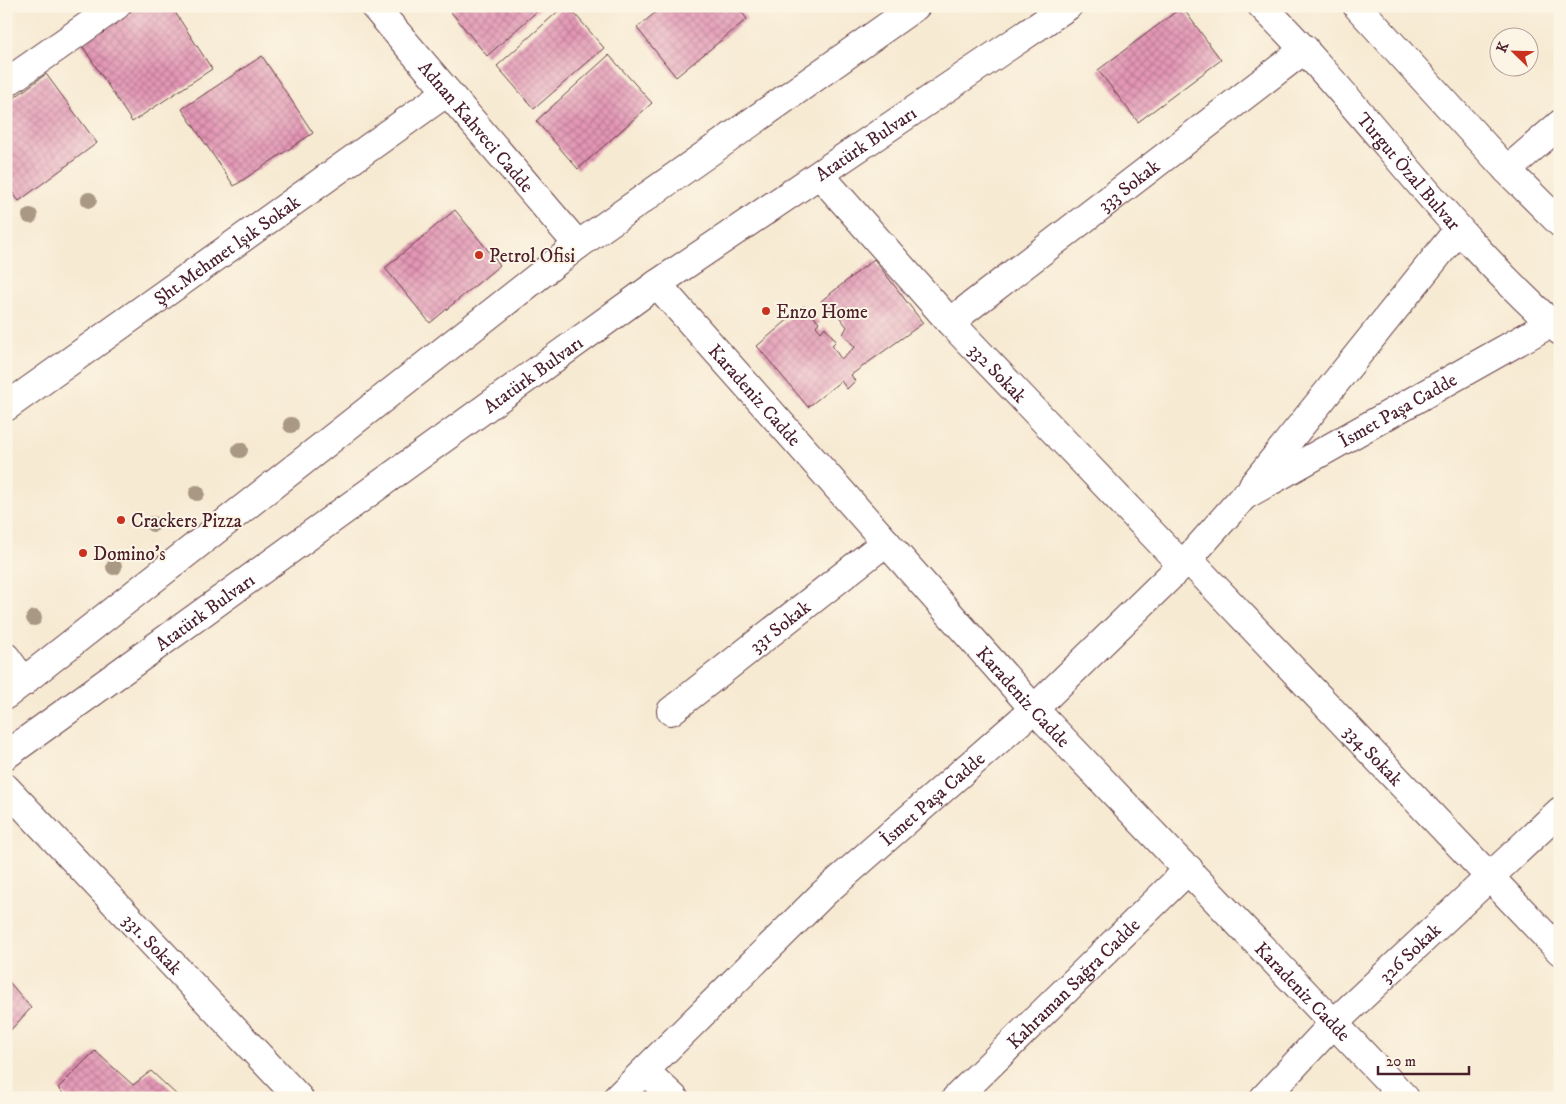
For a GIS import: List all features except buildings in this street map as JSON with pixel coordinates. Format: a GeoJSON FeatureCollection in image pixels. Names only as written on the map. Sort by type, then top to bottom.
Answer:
{"type":"FeatureCollection","features":[{"type":"Feature","properties":{"kind":"main road"},"geometry":{"type":"LineString","coordinates":[[6,83],[116,6]]}},
{"type":"Feature","properties":{"kind":"main road","name":"Adnan Kahveci Cadde"},"geometry":{"type":"LineString","coordinates":[[374,6],[578,246]]}},
{"type":"Feature","properties":{"kind":"main road"},"geometry":{"type":"LineString","coordinates":[[6,657],[15,688],[578,246],[916,6]]}},
{"type":"Feature","properties":{"kind":"main road","name":"Atatürk Bulvarı"},"geometry":{"type":"LineString","coordinates":[[6,755],[657,284],[1068,6]]}},
{"type":"Feature","properties":{"kind":"main road","name":"Turgut Özal Bulvar"},"geometry":{"type":"LineString","coordinates":[[1262,6],[1305,49],[1458,230],[1555,327]]}},
{"type":"Feature","properties":{"kind":"main road"},"geometry":{"type":"LineString","coordinates":[[1358,7],[1506,170],[1560,223]]}},
{"type":"Feature","properties":{"kind":"main road","name":"333 Sokak"},"geometry":{"type":"LineString","coordinates":[[950,322],[1305,49]]}},
{"type":"Feature","properties":{"kind":"main road","name":"Şht.Mehmet lşık Sokak"},"geometry":{"type":"LineString","coordinates":[[6,407],[447,92]]}},
{"type":"Feature","properties":{"kind":"main road"},"geometry":{"type":"LineString","coordinates":[[1506,170],[1560,124]]}},
{"type":"Feature","properties":{"kind":"main road","name":"332 Sokak"},"geometry":{"type":"LineString","coordinates":[[820,175],[950,322],[1185,562]]}},
{"type":"Feature","properties":{"kind":"main road","name":"İsmet Paşa Cadde"},"geometry":{"type":"LineString","coordinates":[[617,1098],[824,893],[1034,708],[1185,562],[1244,496],[1458,230]]}},
{"type":"Feature","properties":{"kind":"main road","name":"Karadeniz Cadde"},"geometry":{"type":"LineString","coordinates":[[657,284],[1034,708],[1405,1098]]}},
{"type":"Feature","properties":{"kind":"main road","name":"İsmet Paşa Cadde"},"geometry":{"type":"LineString","coordinates":[[1244,496],[1555,327]]}},
{"type":"Feature","properties":{"kind":"main road","name":"331 Sokak"},"geometry":{"type":"LineString","coordinates":[[671,711],[886,542]]}},
{"type":"Feature","properties":{"kind":"main road","name":"334 Sokak"},"geometry":{"type":"LineString","coordinates":[[1185,562],[1490,876],[1560,951]]}},
{"type":"Feature","properties":{"kind":"main road","name":"331. Sokak"},"geometry":{"type":"LineString","coordinates":[[6,788],[299,1098]]}},
{"type":"Feature","properties":{"kind":"main road","name":"326 Sokak"},"geometry":{"type":"LineString","coordinates":[[1264,1098],[1334,1023],[1560,811]]}},
{"type":"Feature","properties":{"kind":"main road","name":"Kahraman Sağra Cadde"},"geometry":{"type":"LineString","coordinates":[[956,1098],[1189,869]]}},
{"type":"Feature","properties":{"kind":"main road"},"geometry":{"type":"LineString","coordinates":[[645,1071],[674,1098]]}},
{"type":"Feature","properties":{"kind":"place","name":"Petrol Ofisi"},"geometry":{"type":"Point","coordinates":[479,255]}},
{"type":"Feature","properties":{"kind":"place","name":"Enzo Home"},"geometry":{"type":"Point","coordinates":[766,311]}},
{"type":"Feature","properties":{"kind":"place","name":"Crackers Pizza"},"geometry":{"type":"Point","coordinates":[121,520]}},
{"type":"Feature","properties":{"kind":"place","name":"Domino's"},"geometry":{"type":"Point","coordinates":[83,553]}}]}
